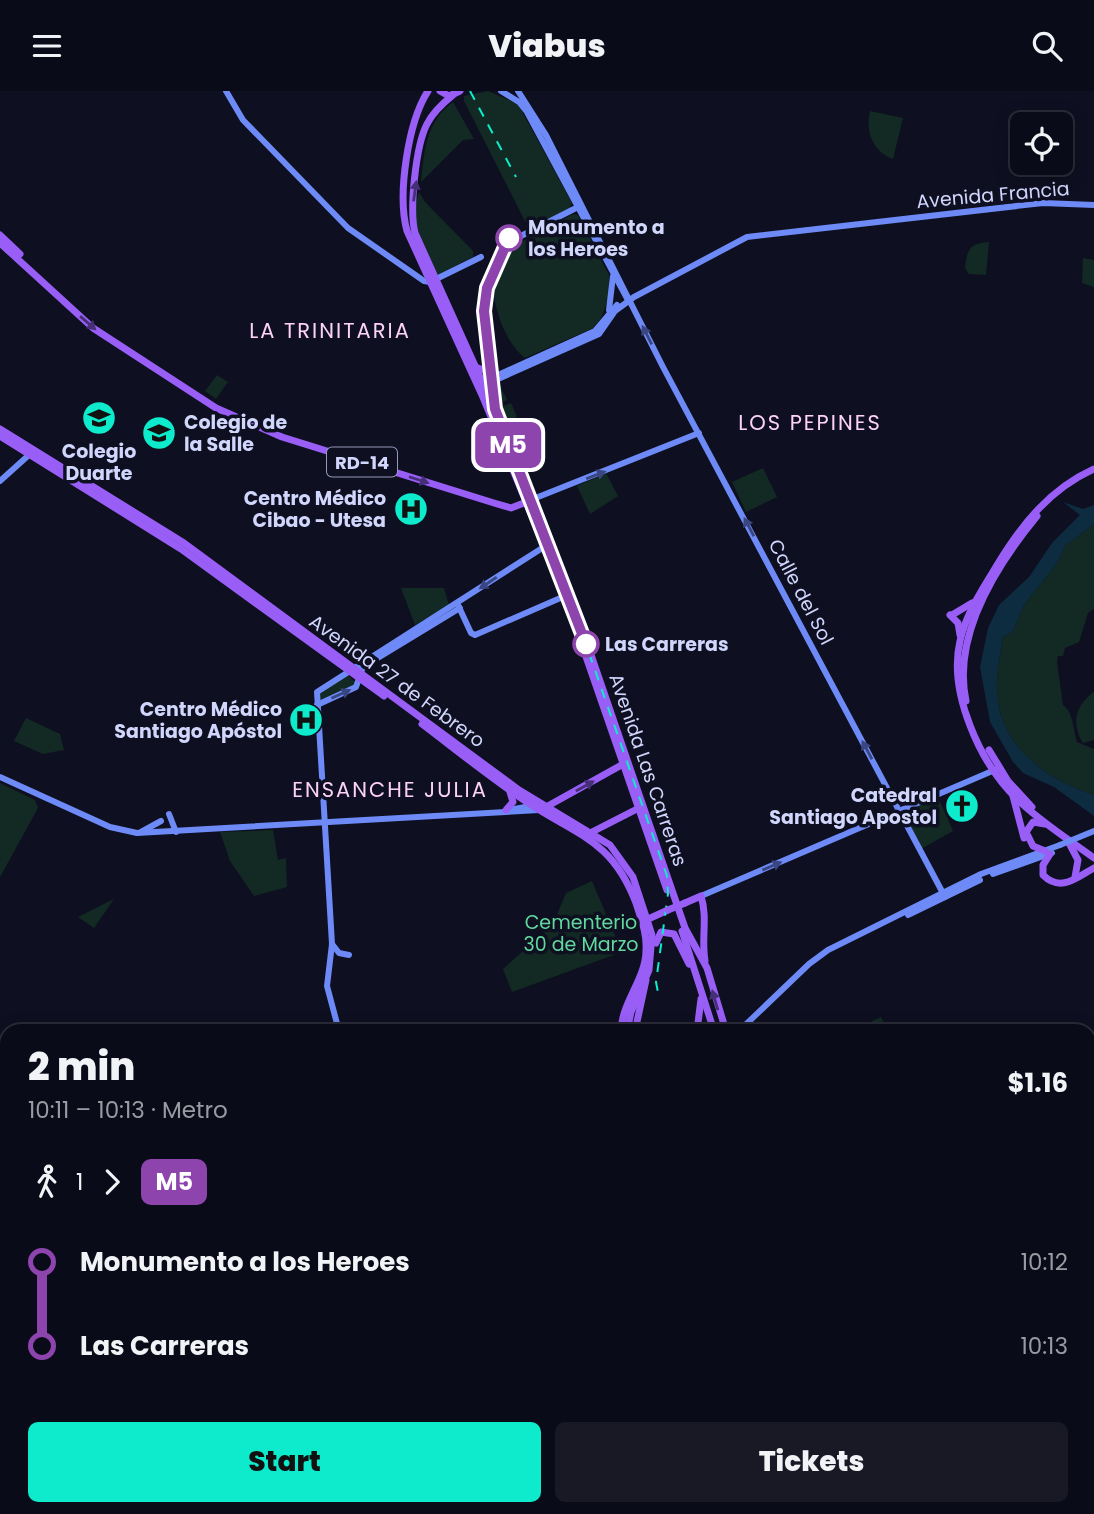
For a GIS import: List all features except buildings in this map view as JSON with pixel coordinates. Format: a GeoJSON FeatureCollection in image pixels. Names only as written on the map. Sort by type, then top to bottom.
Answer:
{"type":"FeatureCollection","features":[{"type":"Feature","properties":{"kind":"main road"},"geometry":{"type":"LineString","coordinates":[[226,91],[243,120],[348,228],[433,281],[481,257]]}},
{"type":"Feature","properties":{"kind":"main road"},"geometry":{"type":"LineString","coordinates":[[440,91],[459,92]]}},
{"type":"Feature","properties":{"kind":"main road","name":"Calle del Sol"},"geometry":{"type":"LineString","coordinates":[[501,91],[519,102],[543,136]]}},
{"type":"Feature","properties":{"kind":"main road","name":"Calle del Sol"},"geometry":{"type":"LineString","coordinates":[[518,91],[944,894]]}},
{"type":"Feature","properties":{"kind":"main road","name":"Avenida Las Carreras"},"geometry":{"type":"LineString","coordinates":[[459,92],[435,112],[425,128],[413,202],[415,233],[433,281],[476,366],[481,385]]}},
{"type":"Feature","properties":{"kind":"main road","name":"Avenida Las Carreras"},"geometry":{"type":"LineString","coordinates":[[426,93],[413,127],[403,214],[481,385],[548,545],[685,928],[707,968],[724,1024]]}},
{"type":"Feature","properties":{"kind":"main road","name":"Avenida Francia"},"geometry":{"type":"LineString","coordinates":[[630,299],[747,237],[1044,203],[1094,205]]}},
{"type":"Feature","properties":{"kind":"main road"},"geometry":{"type":"LineString","coordinates":[[515,239],[580,206]]}},
{"type":"Feature","properties":{"kind":"main road","name":"Calle del Sol"},"geometry":{"type":"LineString","coordinates":[[580,206],[612,271],[630,299]]}},
{"type":"Feature","properties":{"kind":"main road","name":"RD-14"},"geometry":{"type":"LineString","coordinates":[[0,235],[33,271]]}},
{"type":"Feature","properties":{"kind":"main road","name":"RD-14"},"geometry":{"type":"LineString","coordinates":[[0,243],[100,334],[202,400],[238,419],[317,449],[502,506],[511,508],[530,501]]}},
{"type":"Feature","properties":{"kind":"main road"},"geometry":{"type":"LineString","coordinates":[[481,385],[497,375],[595,331],[609,311],[614,291],[612,271]]}},
{"type":"Feature","properties":{"kind":"main road"},"geometry":{"type":"LineString","coordinates":[[609,311],[630,299]]}},
{"type":"Feature","properties":{"kind":"main road"},"geometry":{"type":"LineString","coordinates":[[481,385],[599,334],[615,311],[630,299]]}},
{"type":"Feature","properties":{"kind":"main road"},"geometry":{"type":"LineString","coordinates":[[476,366],[497,375]]}},
{"type":"Feature","properties":{"kind":"main road","name":"Avenida 27 de Febrero"},"geometry":{"type":"LineString","coordinates":[[0,429],[184,543],[540,807],[608,852],[627,881],[645,920]]}},
{"type":"Feature","properties":{"kind":"main road"},"geometry":{"type":"LineString","coordinates":[[530,501],[699,433]]}},
{"type":"Feature","properties":{"kind":"main road","name":"Avenida 27 de Febrero"},"geometry":{"type":"LineString","coordinates":[[0,436],[181,549],[356,672],[508,789],[592,832],[610,845],[627,867],[652,946],[646,976],[628,1024]]}},
{"type":"Feature","properties":{"kind":"main road"},"geometry":{"type":"LineString","coordinates":[[0,481],[30,454]]}},
{"type":"Feature","properties":{"kind":"main road"},"geometry":{"type":"LineString","coordinates":[[1073,879],[1078,867],[1077,856],[1062,843],[1051,828],[1013,795],[973,730],[958,689],[968,617],[1028,519],[1051,495],[1094,469]]}},
{"type":"Feature","properties":{"kind":"main road"},"geometry":{"type":"LineString","coordinates":[[337,1024],[327,986],[332,944],[317,692],[356,672],[548,545]]}},
{"type":"Feature","properties":{"kind":"main road","name":"Avenida Las Carreras"},"geometry":{"type":"LineString","coordinates":[[548,545],[626,763],[712,1024]]}},
{"type":"Feature","properties":{"kind":"main road"},"geometry":{"type":"LineString","coordinates":[[459,605],[471,633],[475,635],[565,596]]}},
{"type":"Feature","properties":{"kind":"main road"},"geometry":{"type":"LineString","coordinates":[[964,640],[951,615],[979,601]]}},
{"type":"Feature","properties":{"kind":"main road"},"geometry":{"type":"LineString","coordinates":[[964,640],[979,601]]}},
{"type":"Feature","properties":{"kind":"main road"},"geometry":{"type":"LineString","coordinates":[[317,705],[353,689],[356,672]]}},
{"type":"Feature","properties":{"kind":"main road"},"geometry":{"type":"LineString","coordinates":[[0,777],[110,827],[141,833],[540,807],[559,801],[626,763]]}},
{"type":"Feature","properties":{"kind":"main road"},"geometry":{"type":"LineString","coordinates":[[645,920],[996,769]]}},
{"type":"Feature","properties":{"kind":"main road"},"geometry":{"type":"LineString","coordinates":[[996,769],[1033,807],[1094,856]]}},
{"type":"Feature","properties":{"kind":"main road"},"geometry":{"type":"LineString","coordinates":[[503,811],[514,799],[508,789]]}},
{"type":"Feature","properties":{"kind":"main road"},"geometry":{"type":"LineString","coordinates":[[1013,795],[1024,838]]}},
{"type":"Feature","properties":{"kind":"main road"},"geometry":{"type":"LineString","coordinates":[[559,801],[559,814]]}},
{"type":"Feature","properties":{"kind":"main road"},"geometry":{"type":"LineString","coordinates":[[592,832],[639,808]]}},
{"type":"Feature","properties":{"kind":"main road"},"geometry":{"type":"LineString","coordinates":[[169,814],[176,832]]}},
{"type":"Feature","properties":{"kind":"main road"},"geometry":{"type":"LineString","coordinates":[[141,833],[161,821]]}},
{"type":"Feature","properties":{"kind":"main road"},"geometry":{"type":"LineString","coordinates":[[1047,852],[1030,844],[1027,829],[1036,821],[1051,828]]}},
{"type":"Feature","properties":{"kind":"main road"},"geometry":{"type":"LineString","coordinates":[[746,1024],[818,957],[944,894],[1047,852],[1062,843],[1094,833]]}},
{"type":"Feature","properties":{"kind":"main road"},"geometry":{"type":"LineString","coordinates":[[1062,843],[1094,856]]}},
{"type":"Feature","properties":{"kind":"main road"},"geometry":{"type":"LineString","coordinates":[[1047,852],[1043,875],[1058,884],[1094,868]]}},
{"type":"Feature","properties":{"kind":"main road"},"geometry":{"type":"LineString","coordinates":[[754,1024],[830,953],[944,894]]}},
{"type":"Feature","properties":{"kind":"main road"},"geometry":{"type":"LineString","coordinates":[[701,896],[706,913],[702,939],[707,968]]}},
{"type":"Feature","properties":{"kind":"main road"},"geometry":{"type":"LineString","coordinates":[[637,1024],[656,937],[661,932],[674,934],[696,976]]}},
{"type":"Feature","properties":{"kind":"main road"},"geometry":{"type":"LineString","coordinates":[[332,944],[339,953],[349,955]]}},
{"type":"Feature","properties":{"kind":"main road"},"geometry":{"type":"LineString","coordinates":[[685,956],[686,945]]}},
{"type":"Feature","properties":{"kind":"main road","name":"Avenida 27 de Febrero"},"geometry":{"type":"LineString","coordinates":[[622,1024],[626,1007],[646,976]]}},
{"type":"Feature","properties":{"kind":"main road"},"geometry":{"type":"LineString","coordinates":[[697,1024],[700,988]]}},
{"type":"Feature","properties":{"kind":"green space"},"geometry":{"type":"Polygon","coordinates":[[[488,91],[518,104],[572,203],[570,208],[534,226],[527,225],[464,101],[464,96],[488,91]]]}},
{"type":"Feature","properties":{"kind":"green space"},"geometry":{"type":"Polygon","coordinates":[[[453,102],[474,139],[463,140],[421,182],[425,149],[432,128],[437,118],[453,102]]]}},
{"type":"Feature","properties":{"kind":"green space"},"geometry":{"type":"Polygon","coordinates":[[[870,111],[903,118],[893,159],[880,151],[872,140],[870,111]]]}},
{"type":"Feature","properties":{"kind":"green space"},"geometry":{"type":"Polygon","coordinates":[[[419,192],[425,202],[473,251],[473,257],[437,275],[416,224],[419,192]]]}},
{"type":"Feature","properties":{"kind":"green space"},"geometry":{"type":"Polygon","coordinates":[[[573,214],[578,215],[609,275],[609,297],[601,318],[593,328],[525,358],[508,338],[502,326],[494,299],[490,259],[573,214]]]}},
{"type":"Feature","properties":{"kind":"green space"},"geometry":{"type":"Polygon","coordinates":[[[989,242],[986,275],[969,274],[965,268],[968,252],[978,244],[989,242]]]}},
{"type":"Feature","properties":{"kind":"green space"},"geometry":{"type":"Polygon","coordinates":[[[1083,258],[1094,260],[1094,287],[1082,283],[1083,258]]]}},
{"type":"Feature","properties":{"kind":"green space"},"geometry":{"type":"Polygon","coordinates":[[[217,375],[228,382],[216,399],[205,391],[217,375]]]}},
{"type":"Feature","properties":{"kind":"green space"},"geometry":{"type":"Polygon","coordinates":[[[499,383],[507,400],[496,406],[488,389],[499,383]]]}},
{"type":"Feature","properties":{"kind":"green space"},"geometry":{"type":"Polygon","coordinates":[[[511,403],[517,417],[504,423],[498,408],[511,403]]]}},
{"type":"Feature","properties":{"kind":"green space"},"geometry":{"type":"Polygon","coordinates":[[[763,468],[777,497],[746,512],[732,482],[763,468]]]}},
{"type":"Feature","properties":{"kind":"green space"},"geometry":{"type":"Polygon","coordinates":[[[606,473],[618,496],[590,514],[577,486],[606,473]]]}},
{"type":"Feature","properties":{"kind":"green space"},"geometry":{"type":"Polygon","coordinates":[[[1094,524],[1094,609],[1088,613],[1079,642],[1065,648],[1063,656],[1058,656],[1057,662],[1063,705],[1071,717],[1077,742],[1094,749],[1094,795],[1056,778],[1024,754],[1003,722],[997,681],[1002,638],[1013,631],[1024,605],[1058,562],[1065,546],[1094,524]]]}},
{"type":"Feature","properties":{"kind":"green space"},"geometry":{"type":"Polygon","coordinates":[[[401,588],[444,588],[449,605],[415,625],[401,588]]]}},
{"type":"Feature","properties":{"kind":"green space"},"geometry":{"type":"Polygon","coordinates":[[[348,675],[357,684],[319,704],[318,694],[348,675]]]}},
{"type":"Feature","properties":{"kind":"green space"},"geometry":{"type":"Polygon","coordinates":[[[1094,692],[1094,740],[1083,743],[1077,729],[1077,715],[1083,703],[1094,692]]]}},
{"type":"Feature","properties":{"kind":"green space"},"geometry":{"type":"Polygon","coordinates":[[[26,718],[60,734],[64,750],[43,754],[14,741],[26,718]]]}},
{"type":"Feature","properties":{"kind":"green space"},"geometry":{"type":"Polygon","coordinates":[[[0,783],[35,800],[38,808],[0,877],[0,783]]]}},
{"type":"Feature","properties":{"kind":"green space"},"geometry":{"type":"Polygon","coordinates":[[[938,797],[953,831],[921,849],[904,812],[938,797]]]}},
{"type":"Feature","properties":{"kind":"green space"},"geometry":{"type":"Polygon","coordinates":[[[273,830],[278,860],[286,858],[287,887],[254,896],[230,861],[220,832],[273,830]]]}},
{"type":"Feature","properties":{"kind":"green space","name":"Cementerio 30 de Marzo"},"geometry":{"type":"Polygon","coordinates":[[[592,881],[622,952],[512,992],[503,969],[553,924],[566,893],[592,881]]]}},
{"type":"Feature","properties":{"kind":"green space"},"geometry":{"type":"Polygon","coordinates":[[[114,899],[94,928],[78,917],[114,899]]]}},
{"type":"Feature","properties":{"kind":"green space"},"geometry":{"type":"Polygon","coordinates":[[[881,1017],[884,1024],[866,1024],[881,1017]]]}},
{"type":"Feature","properties":{"kind":"water"},"geometry":{"type":"Polygon","coordinates":[[[1063,502],[1083,509],[1094,505],[1094,524],[1065,546],[1058,562],[1024,605],[1013,631],[1002,638],[997,675],[998,702],[1003,722],[1024,754],[1056,778],[1094,795],[1094,816],[1054,787],[1023,773],[1013,762],[990,722],[980,667],[988,628],[999,605],[1029,577],[1052,543],[1080,515],[1063,502]]]}},
{"type":"Feature","properties":{"kind":"railway"},"geometry":{"type":"LineString","coordinates":[[470,91],[516,177]]}},
{"type":"Feature","properties":{"kind":"railway"},"geometry":{"type":"LineString","coordinates":[[482,300],[482,343],[488,385],[499,426],[512,466],[577,624]]}},
{"type":"Feature","properties":{"kind":"railway"},"geometry":{"type":"LineString","coordinates":[[589,653],[667,876],[668,894],[656,982],[659,998]]}},
{"type":"Feature","properties":{"kind":"metro line","name":"M5"},"geometry":{"type":"LineString","coordinates":[[509,238],[487,288],[484,311],[495,409],[569,594],[586,644]]}},
{"type":"Feature","properties":{"kind":"place","name":"Monumento a los Heroes"},"geometry":{"type":"Point","coordinates":[509,238]}},
{"type":"Feature","properties":{"kind":"place","name":"Colegio Duarte"},"geometry":{"type":"Point","coordinates":[99,418]}},
{"type":"Feature","properties":{"kind":"place","name":"Colegio de la Salle"},"geometry":{"type":"Point","coordinates":[159,433]}},
{"type":"Feature","properties":{"kind":"place","name":"Centro Médico Cibao - Utesa"},"geometry":{"type":"Point","coordinates":[411,509]}},
{"type":"Feature","properties":{"kind":"place","name":"Las Carreras"},"geometry":{"type":"Point","coordinates":[586,644]}},
{"type":"Feature","properties":{"kind":"place","name":"Centro Médico Santiago Apóstol"},"geometry":{"type":"Point","coordinates":[306,720]}},
{"type":"Feature","properties":{"kind":"place","name":"Catedral Santiago Apostol"},"geometry":{"type":"Point","coordinates":[962,806]}},
{"type":"Feature","properties":{"kind":"district","name":"LA TRINITARIA"},"geometry":{"type":"Point","coordinates":[330,330]}},
{"type":"Feature","properties":{"kind":"district","name":"LOS PEPINES"},"geometry":{"type":"Point","coordinates":[810,422]}},
{"type":"Feature","properties":{"kind":"district","name":"ENSANCHE JULIA"},"geometry":{"type":"Point","coordinates":[390,789]}}]}
